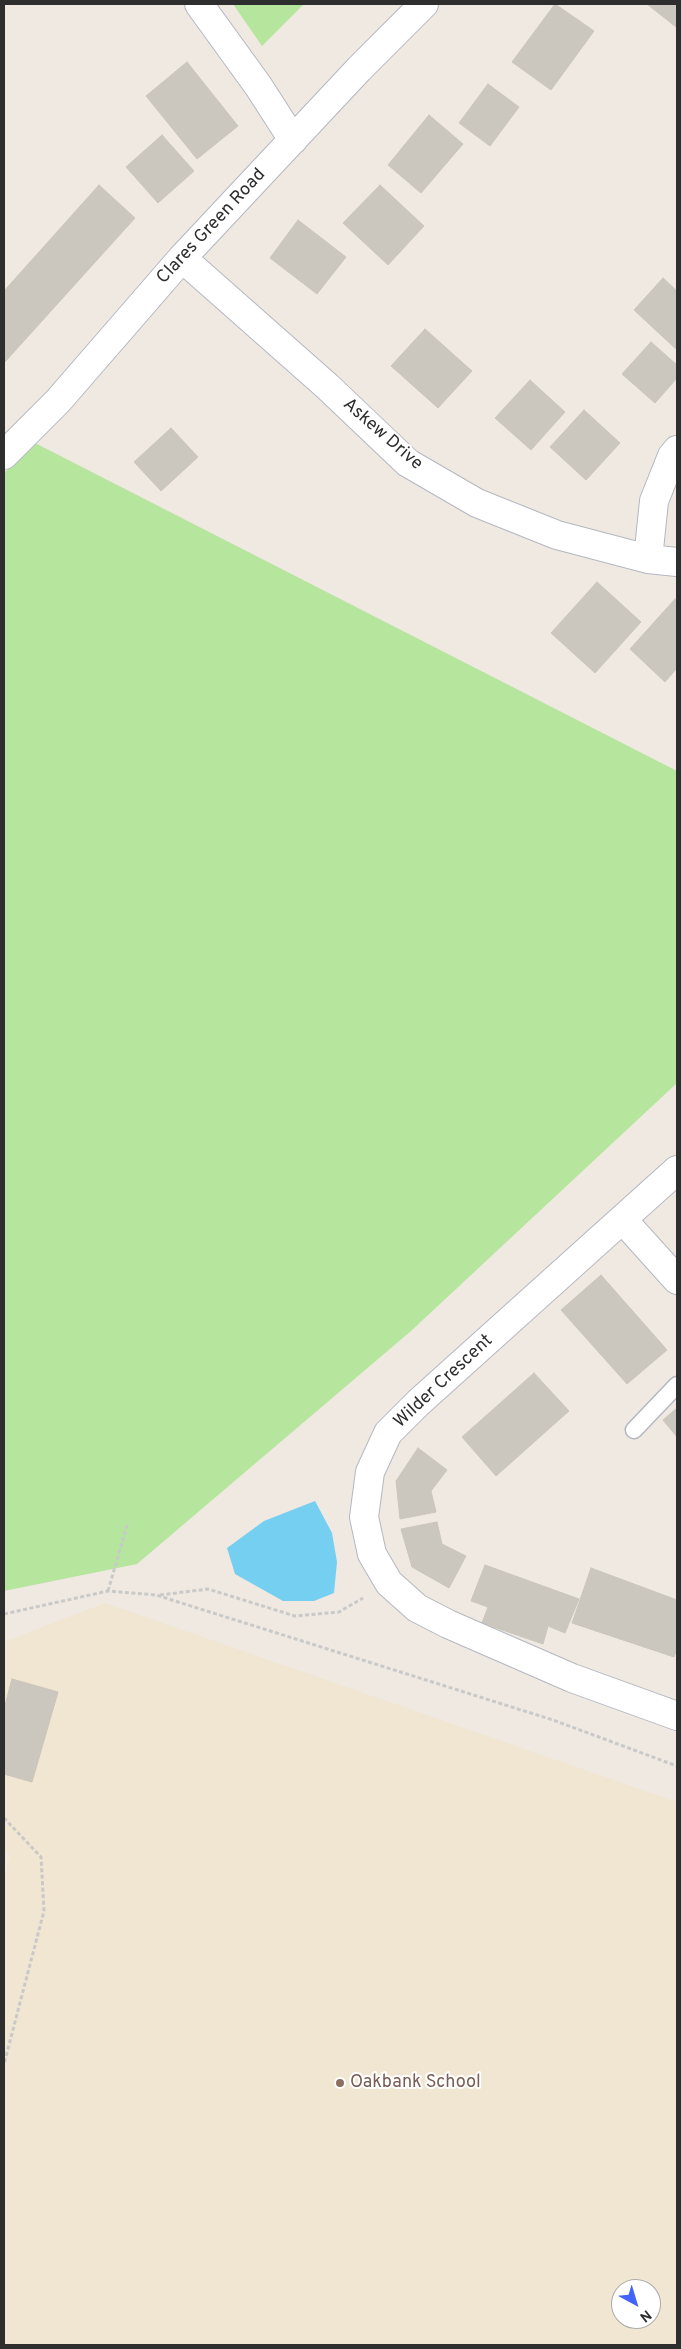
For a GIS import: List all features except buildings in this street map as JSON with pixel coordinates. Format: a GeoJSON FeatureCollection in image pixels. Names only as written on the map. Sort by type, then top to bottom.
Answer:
{"type":"FeatureCollection","features":[{"type":"Feature","properties":{"kind":"street"},"geometry":{"type":"LineString","coordinates":[[199,4],[260,87],[293,140]]}},
{"type":"Feature","properties":{"kind":"street","name":"Clares Green Road"},"geometry":{"type":"LineString","coordinates":[[4,455],[58,401],[182,258],[424,4]]}},
{"type":"Feature","properties":{"kind":"street","name":"Askew Drive"},"geometry":{"type":"LineString","coordinates":[[182,258],[328,387],[408,463],[477,503],[557,535],[648,558],[677,562]]}},
{"type":"Feature","properties":{"kind":"street"},"geometry":{"type":"LineString","coordinates":[[648,558],[654,501],[672,456],[677,450]]}},
{"type":"Feature","properties":{"kind":"street","name":"Wilder Crescent"},"geometry":{"type":"LineString","coordinates":[[677,1170],[388,1433],[370,1472],[364,1517],[372,1554],[389,1583],[417,1608],[448,1624],[572,1678],[677,1716]]}},
{"type":"Feature","properties":{"kind":"street"},"geometry":{"type":"LineString","coordinates":[[623,1220],[677,1280]]}},
{"type":"Feature","properties":{"kind":"lane"},"geometry":{"type":"LineString","coordinates":[[634,1430],[677,1385]]}},
{"type":"Feature","properties":{"kind":"path"},"geometry":{"type":"LineString","coordinates":[[108,1591],[128,1522]]}},
{"type":"Feature","properties":{"kind":"path"},"geometry":{"type":"LineString","coordinates":[[4,1614],[108,1591],[156,1595],[208,1589],[295,1616],[339,1612],[389,1583]]}},
{"type":"Feature","properties":{"kind":"path"},"geometry":{"type":"LineString","coordinates":[[156,1595],[553,1720],[677,1766]]}},
{"type":"Feature","properties":{"kind":"path"},"geometry":{"type":"LineString","coordinates":[[4,1818],[41,1857],[44,1911],[4,2064]]}},
{"type":"Feature","properties":{"kind":"shaded area","name":"Oakbank School"},"geometry":{"type":"Polygon","coordinates":[[[105,1603],[677,1802],[677,2345],[4,2345],[4,1877],[10,1855],[4,1851],[4,1642],[105,1603]]]}},
{"type":"Feature","properties":{"kind":"green space"},"geometry":{"type":"Polygon","coordinates":[[[233,4],[304,4],[262,46],[233,4]]]}},
{"type":"Feature","properties":{"kind":"green space"},"geometry":{"type":"Polygon","coordinates":[[[35,443],[677,771],[677,1083],[411,1331],[137,1564],[4,1591],[4,473],[35,443]]]}},
{"type":"Feature","properties":{"kind":"water"},"geometry":{"type":"Polygon","coordinates":[[[315,1501],[332,1533],[337,1562],[334,1593],[314,1601],[283,1601],[235,1574],[227,1548],[264,1521],[315,1501]]]}},
{"type":"Feature","properties":{"kind":"place","name":"Oakbank School"},"geometry":{"type":"Point","coordinates":[340,2083]}}]}
